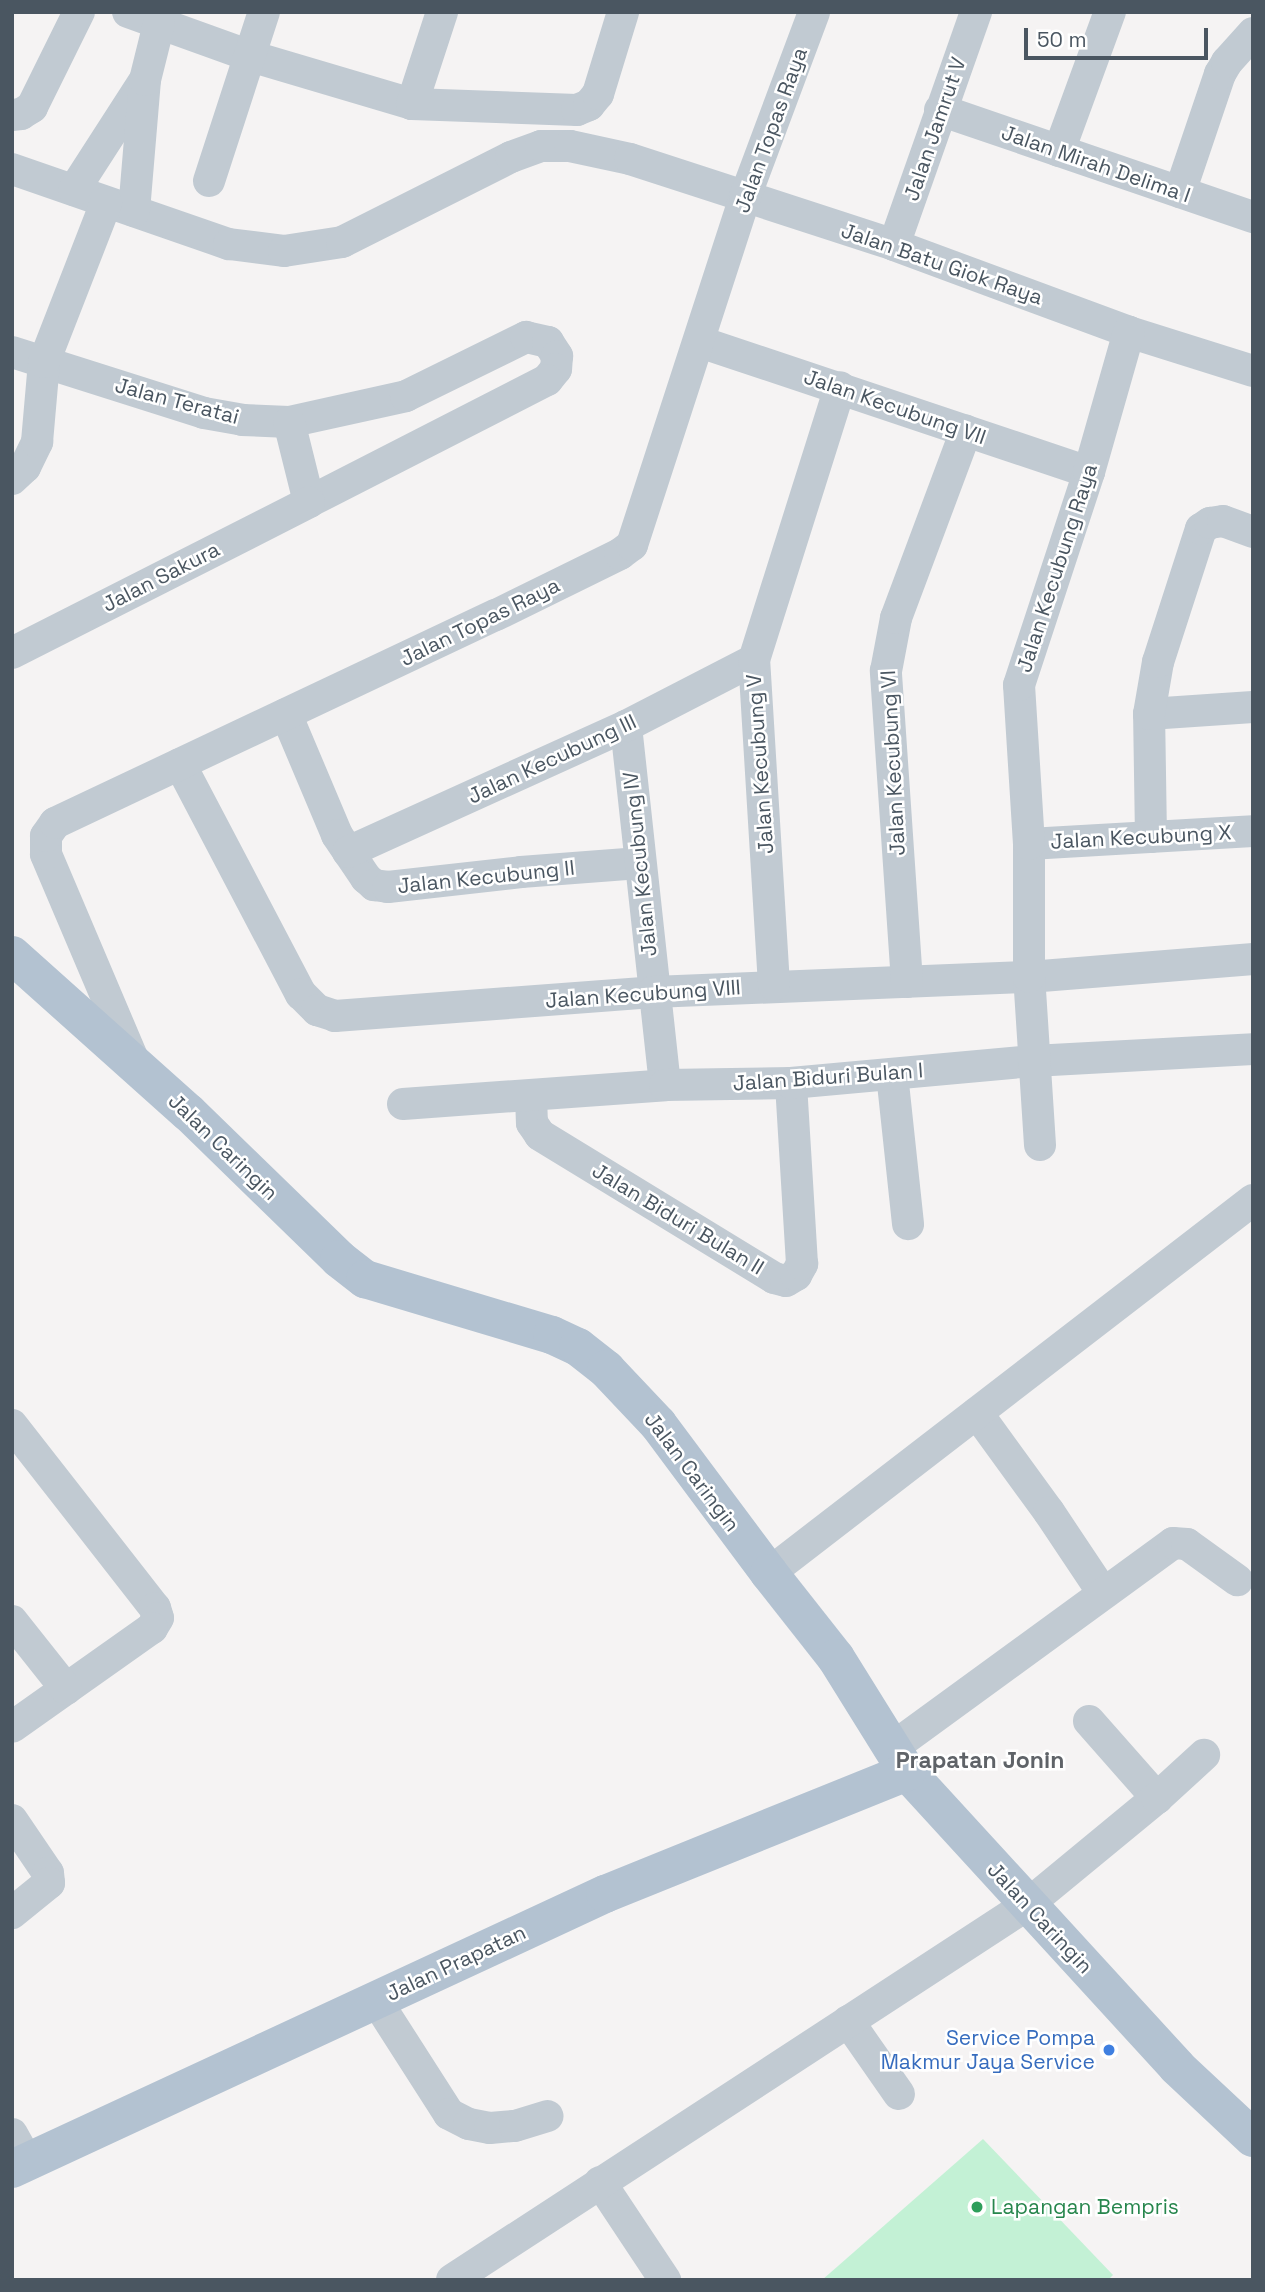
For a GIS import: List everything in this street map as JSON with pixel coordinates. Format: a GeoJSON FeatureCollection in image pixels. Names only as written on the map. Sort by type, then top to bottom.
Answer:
{"type":"FeatureCollection","features":[{"type":"Feature","properties":{"kind":"main road","name":"Jalan Caringin"},"geometry":{"type":"LineString","coordinates":[[12,955],[136,1066],[339,1259],[365,1279],[552,1335],[578,1347],[606,1369],[658,1424],[836,1658],[900,1760],[1027,1905],[1177,2067],[1253,2138]]}},
{"type":"Feature","properties":{"kind":"main road","name":"Jalan Prapatan"},"geometry":{"type":"LineString","coordinates":[[17,2155],[376,2000],[900,1760]]}},
{"type":"Feature","properties":{"kind":"street"},"geometry":{"type":"LineString","coordinates":[[12,115],[21,114],[32,107],[79,12]]}},
{"type":"Feature","properties":{"kind":"street"},"geometry":{"type":"LineString","coordinates":[[128,12],[250,56],[412,104],[577,110],[589,105],[598,94],[623,12]]}},
{"type":"Feature","properties":{"kind":"street"},"geometry":{"type":"LineString","coordinates":[[209,181],[264,12]]}},
{"type":"Feature","properties":{"kind":"street"},"geometry":{"type":"LineString","coordinates":[[412,104],[442,12]]}},
{"type":"Feature","properties":{"kind":"street","name":"Jalan Topas Raya"},"geometry":{"type":"LineString","coordinates":[[136,1066],[46,854],[46,836],[55,823],[608,560],[632,545],[745,197],[814,12]]}},
{"type":"Feature","properties":{"kind":"street","name":"Jalan Jamrut V"},"geometry":{"type":"LineString","coordinates":[[894,245],[976,12]]}},
{"type":"Feature","properties":{"kind":"street"},"geometry":{"type":"LineString","coordinates":[[1059,151],[1110,12]]}},
{"type":"Feature","properties":{"kind":"street"},"geometry":{"type":"LineString","coordinates":[[12,479],[25,467],[37,442],[44,362],[120,207],[159,24]]}},
{"type":"Feature","properties":{"kind":"street"},"geometry":{"type":"LineString","coordinates":[[1180,192],[1220,74],[1242,43],[1253,33]]}},
{"type":"Feature","properties":{"kind":"street"},"geometry":{"type":"LineString","coordinates":[[74,190],[145,80]]}},
{"type":"Feature","properties":{"kind":"street","name":"Jalan Mirah Delima I"},"geometry":{"type":"LineString","coordinates":[[940,110],[1253,217]]}},
{"type":"Feature","properties":{"kind":"street","name":"Jalan Batu Giok Raya"},"geometry":{"type":"LineString","coordinates":[[12,169],[229,244],[284,251],[342,242],[512,157],[541,146],[570,146],[630,159],[894,245],[1129,332],[1251,365]]}},
{"type":"Feature","properties":{"kind":"street","name":"Jalan Kecubung Raya"},"geometry":{"type":"LineString","coordinates":[[1041,1145],[1029,976],[1029,844],[1019,685],[1089,472],[1129,332]]}},
{"type":"Feature","properties":{"kind":"street","name":"Jalan Teratai"},"geometry":{"type":"LineString","coordinates":[[12,352],[204,413],[242,420],[289,422],[405,396],[526,337],[548,342]]}},
{"type":"Feature","properties":{"kind":"street","name":"Jalan Sakura"},"geometry":{"type":"LineString","coordinates":[[12,653],[547,380],[556,369],[557,356],[548,342]]}},
{"type":"Feature","properties":{"kind":"street","name":"Jalan Kecubung VII"},"geometry":{"type":"LineString","coordinates":[[700,342],[1089,472]]}},
{"type":"Feature","properties":{"kind":"street","name":"Jalan Kecubung V"},"geometry":{"type":"LineString","coordinates":[[774,985],[754,660],[840,387]]}},
{"type":"Feature","properties":{"kind":"street"},"geometry":{"type":"LineString","coordinates":[[289,422],[309,502]]}},
{"type":"Feature","properties":{"kind":"street","name":"Jalan Kecubung VI"},"geometry":{"type":"LineString","coordinates":[[907,982],[886,671],[896,618],[966,430]]}},
{"type":"Feature","properties":{"kind":"street"},"geometry":{"type":"LineString","coordinates":[[1151,837],[1149,714],[1158,662],[1201,529],[1210,523],[1223,521],[1253,532]]}},
{"type":"Feature","properties":{"kind":"street","name":"Jalan Kecubung III"},"geometry":{"type":"LineString","coordinates":[[348,852],[625,726],[754,660]]}},
{"type":"Feature","properties":{"kind":"street"},"geometry":{"type":"LineString","coordinates":[[1149,714],[1253,707]]}},
{"type":"Feature","properties":{"kind":"street","name":"Jalan Kecubung II"},"geometry":{"type":"LineString","coordinates":[[286,714],[348,852],[370,883],[387,887],[521,872],[640,863]]}},
{"type":"Feature","properties":{"kind":"street","name":"Jalan Kecubung IV"},"geometry":{"type":"LineString","coordinates":[[625,726],[653,992],[666,1085]]}},
{"type":"Feature","properties":{"kind":"street","name":"Jalan Kecubung VIII"},"geometry":{"type":"LineString","coordinates":[[180,764],[301,994],[317,1010],[335,1016],[653,992],[1029,976],[1253,959]]}},
{"type":"Feature","properties":{"kind":"street","name":"Jalan Kecubung X"},"geometry":{"type":"LineString","coordinates":[[1029,844],[1253,831]]}},
{"type":"Feature","properties":{"kind":"street","name":"Jalan Biduri Bulan I"},"geometry":{"type":"LineString","coordinates":[[403,1104],[531,1097],[666,1085],[791,1083],[1034,1061],[1253,1049]]}},
{"type":"Feature","properties":{"kind":"street"},"geometry":{"type":"LineString","coordinates":[[892,1074],[908,1224]]}},
{"type":"Feature","properties":{"kind":"street","name":"Jalan Biduri Bulan II"},"geometry":{"type":"LineString","coordinates":[[531,1097],[532,1123],[540,1135],[774,1278],[786,1280],[796,1275],[802,1264],[791,1083]]}},
{"type":"Feature","properties":{"kind":"street"},"geometry":{"type":"LineString","coordinates":[[769,1573],[1253,1200]]}},
{"type":"Feature","properties":{"kind":"street"},"geometry":{"type":"LineString","coordinates":[[977,1413],[1049,1512],[1102,1593]]}},
{"type":"Feature","properties":{"kind":"street"},"geometry":{"type":"LineString","coordinates":[[12,1425],[155,1608],[158,1618],[152,1628],[12,1727]]}},
{"type":"Feature","properties":{"kind":"street"},"geometry":{"type":"LineString","coordinates":[[900,1760],[1102,1593],[1173,1543],[1187,1544],[1237,1580]]}},
{"type":"Feature","properties":{"kind":"street"},"geometry":{"type":"LineString","coordinates":[[12,1621],[66,1689]]}},
{"type":"Feature","properties":{"kind":"street"},"geometry":{"type":"LineString","coordinates":[[1089,1721],[1157,1798]]}},
{"type":"Feature","properties":{"kind":"street"},"geometry":{"type":"LineString","coordinates":[[452,2280],[1027,1905],[1157,1798],[1204,1755]]}},
{"type":"Feature","properties":{"kind":"street"},"geometry":{"type":"LineString","coordinates":[[12,1820],[48,1873],[49,1883],[12,1913]]}},
{"type":"Feature","properties":{"kind":"street"},"geometry":{"type":"LineString","coordinates":[[376,2000],[449,2114],[469,2124],[490,2128],[514,2126],[548,2116]]}},
{"type":"Feature","properties":{"kind":"street"},"geometry":{"type":"LineString","coordinates":[[848,2021],[899,2094]]}},
{"type":"Feature","properties":{"kind":"street"},"geometry":{"type":"LineString","coordinates":[[600,2182],[665,2280]]}},
{"type":"Feature","properties":{"kind":"green space","name":"Lapangan Bempris"},"geometry":{"type":"Polygon","coordinates":[[[983,2139],[1113,2275],[1108,2280],[822,2280],[983,2139]]]}},
{"type":"Feature","properties":{"kind":"place","name":"Service Pompa Makmur Jaya Service"},"geometry":{"type":"Point","coordinates":[1109,2050]}},
{"type":"Feature","properties":{"kind":"place","name":"Lapangan Bempris"},"geometry":{"type":"Point","coordinates":[977,2207]}},
{"type":"Feature","properties":{"kind":"district","name":"Prapatan Jonin"},"geometry":{"type":"Point","coordinates":[980,1760]}}]}
